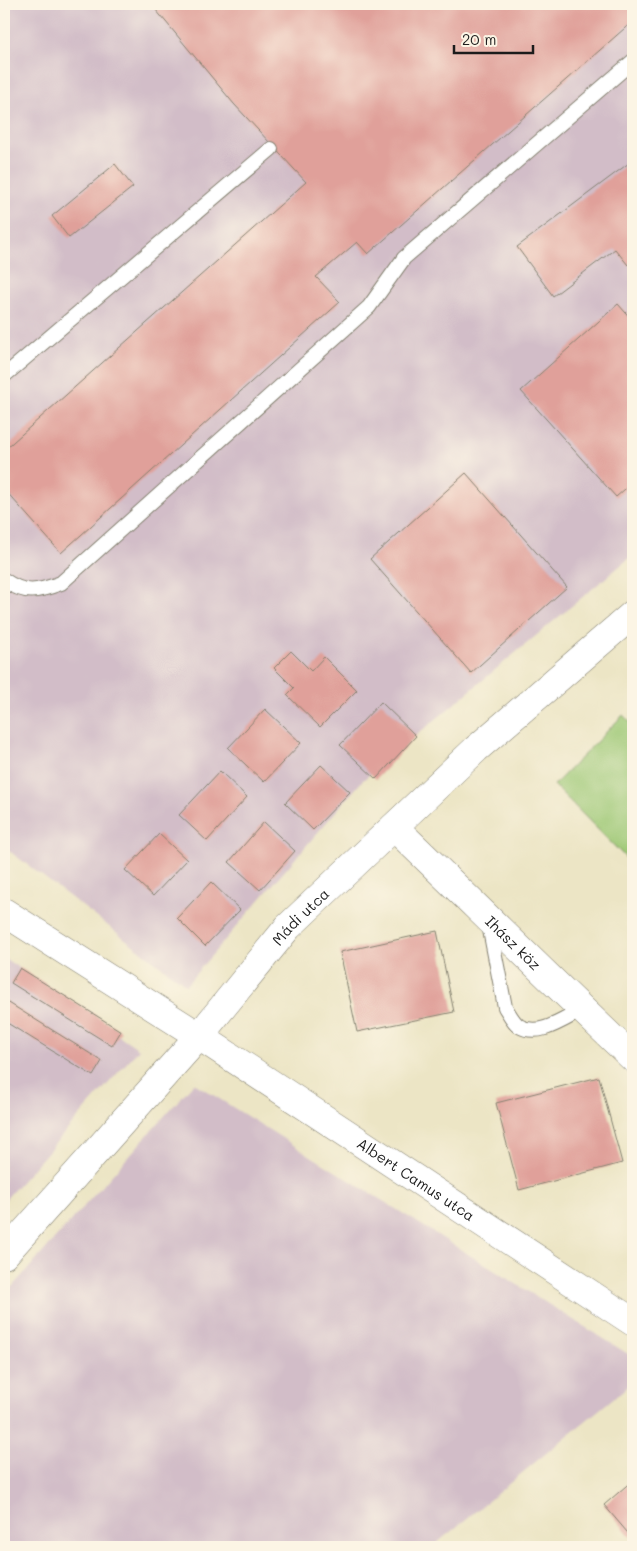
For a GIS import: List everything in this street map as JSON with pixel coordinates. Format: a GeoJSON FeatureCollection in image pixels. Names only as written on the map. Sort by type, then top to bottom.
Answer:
{"type":"FeatureCollection","features":[{"type":"Feature","properties":{"kind":"street","name":"Mádi utca"},"geometry":{"type":"LineString","coordinates":[[4,1255],[199,1036],[288,927],[476,749],[633,614]]}},
{"type":"Feature","properties":{"kind":"street","name":"Ihász köz"},"geometry":{"type":"LineString","coordinates":[[394,827],[633,1058]]}},
{"type":"Feature","properties":{"kind":"street","name":"Albert Camus utca"},"geometry":{"type":"LineString","coordinates":[[4,912],[199,1036],[633,1322]]}},
{"type":"Feature","properties":{"kind":"lane"},"geometry":{"type":"LineString","coordinates":[[4,580],[14,587],[26,591],[44,590],[61,583],[368,307],[404,258],[633,60]]}},
{"type":"Feature","properties":{"kind":"lane"},"geometry":{"type":"LineString","coordinates":[[4,376],[272,149]]}},
{"type":"Feature","properties":{"kind":"lane"},"geometry":{"type":"LineString","coordinates":[[488,917],[505,1007],[519,1026],[538,1030],[582,1010]]}},
{"type":"Feature","properties":{"kind":"shaded area"},"geometry":{"type":"Polygon","coordinates":[[[4,4],[633,4],[633,555],[363,780],[186,985],[4,847],[4,4]]]}},
{"type":"Feature","properties":{"kind":"shaded area"},"geometry":{"type":"Polygon","coordinates":[[[4,958],[139,1049],[4,1201],[4,958]]]}},
{"type":"Feature","properties":{"kind":"shaded area"},"geometry":{"type":"Polygon","coordinates":[[[194,1083],[633,1357],[633,1382],[432,1547],[4,1547],[4,1296],[194,1083]]]}},
{"type":"Feature","properties":{"kind":"green space"},"geometry":{"type":"Polygon","coordinates":[[[623,715],[633,725],[633,865],[554,785],[623,715]]]}},
{"type":"Feature","properties":{"kind":"building"},"geometry":{"type":"Polygon","coordinates":[[[151,4],[633,4],[633,21],[368,254],[357,242],[316,277],[340,302],[61,553],[4,489],[4,450],[306,182],[234,104],[151,4]]]}},
{"type":"Feature","properties":{"kind":"building"},"geometry":{"type":"Polygon","coordinates":[[[633,160],[633,261],[628,265],[615,249],[553,296],[517,247],[633,160]]]}},
{"type":"Feature","properties":{"kind":"building"},"geometry":{"type":"Polygon","coordinates":[[[115,164],[133,187],[69,238],[52,216],[115,164]]]}},
{"type":"Feature","properties":{"kind":"building"},"geometry":{"type":"Polygon","coordinates":[[[618,304],[633,321],[633,482],[616,497],[521,391],[618,304]]]}},
{"type":"Feature","properties":{"kind":"building"},"geometry":{"type":"Polygon","coordinates":[[[466,473],[567,587],[471,673],[370,559],[466,473]]]}},
{"type":"Feature","properties":{"kind":"building"},"geometry":{"type":"Polygon","coordinates":[[[291,651],[311,671],[324,657],[357,690],[320,727],[287,695],[294,688],[274,668],[291,651]]]}},
{"type":"Feature","properties":{"kind":"building"},"geometry":{"type":"Polygon","coordinates":[[[381,702],[416,736],[376,779],[340,745],[381,702]]]}},
{"type":"Feature","properties":{"kind":"building"},"geometry":{"type":"Polygon","coordinates":[[[265,709],[301,743],[264,782],[228,748],[265,709]]]}},
{"type":"Feature","properties":{"kind":"building"},"geometry":{"type":"Polygon","coordinates":[[[321,765],[350,792],[313,830],[285,803],[321,765]]]}},
{"type":"Feature","properties":{"kind":"building"},"geometry":{"type":"Polygon","coordinates":[[[220,771],[247,797],[207,841],[179,815],[220,771]]]}},
{"type":"Feature","properties":{"kind":"building"},"geometry":{"type":"Polygon","coordinates":[[[264,822],[295,851],[260,890],[229,862],[264,822]]]}},
{"type":"Feature","properties":{"kind":"building"},"geometry":{"type":"Polygon","coordinates":[[[159,834],[187,860],[153,896],[125,870],[159,834]]]}},
{"type":"Feature","properties":{"kind":"building"},"geometry":{"type":"Polygon","coordinates":[[[211,882],[240,910],[205,946],[177,918],[211,882]]]}},
{"type":"Feature","properties":{"kind":"building"},"geometry":{"type":"Polygon","coordinates":[[[437,931],[454,1012],[357,1032],[340,952],[437,931]]]}},
{"type":"Feature","properties":{"kind":"building"},"geometry":{"type":"Polygon","coordinates":[[[20,968],[121,1031],[112,1046],[11,983],[20,968]]]}},
{"type":"Feature","properties":{"kind":"building"},"geometry":{"type":"Polygon","coordinates":[[[4,1000],[102,1061],[93,1076],[4,1021],[4,1000]]]}},
{"type":"Feature","properties":{"kind":"building"},"geometry":{"type":"Polygon","coordinates":[[[599,1077],[622,1163],[519,1190],[496,1103],[599,1077]]]}},
{"type":"Feature","properties":{"kind":"building"},"geometry":{"type":"Polygon","coordinates":[[[633,1480],[633,1539],[604,1505],[633,1480]]]}}]}
